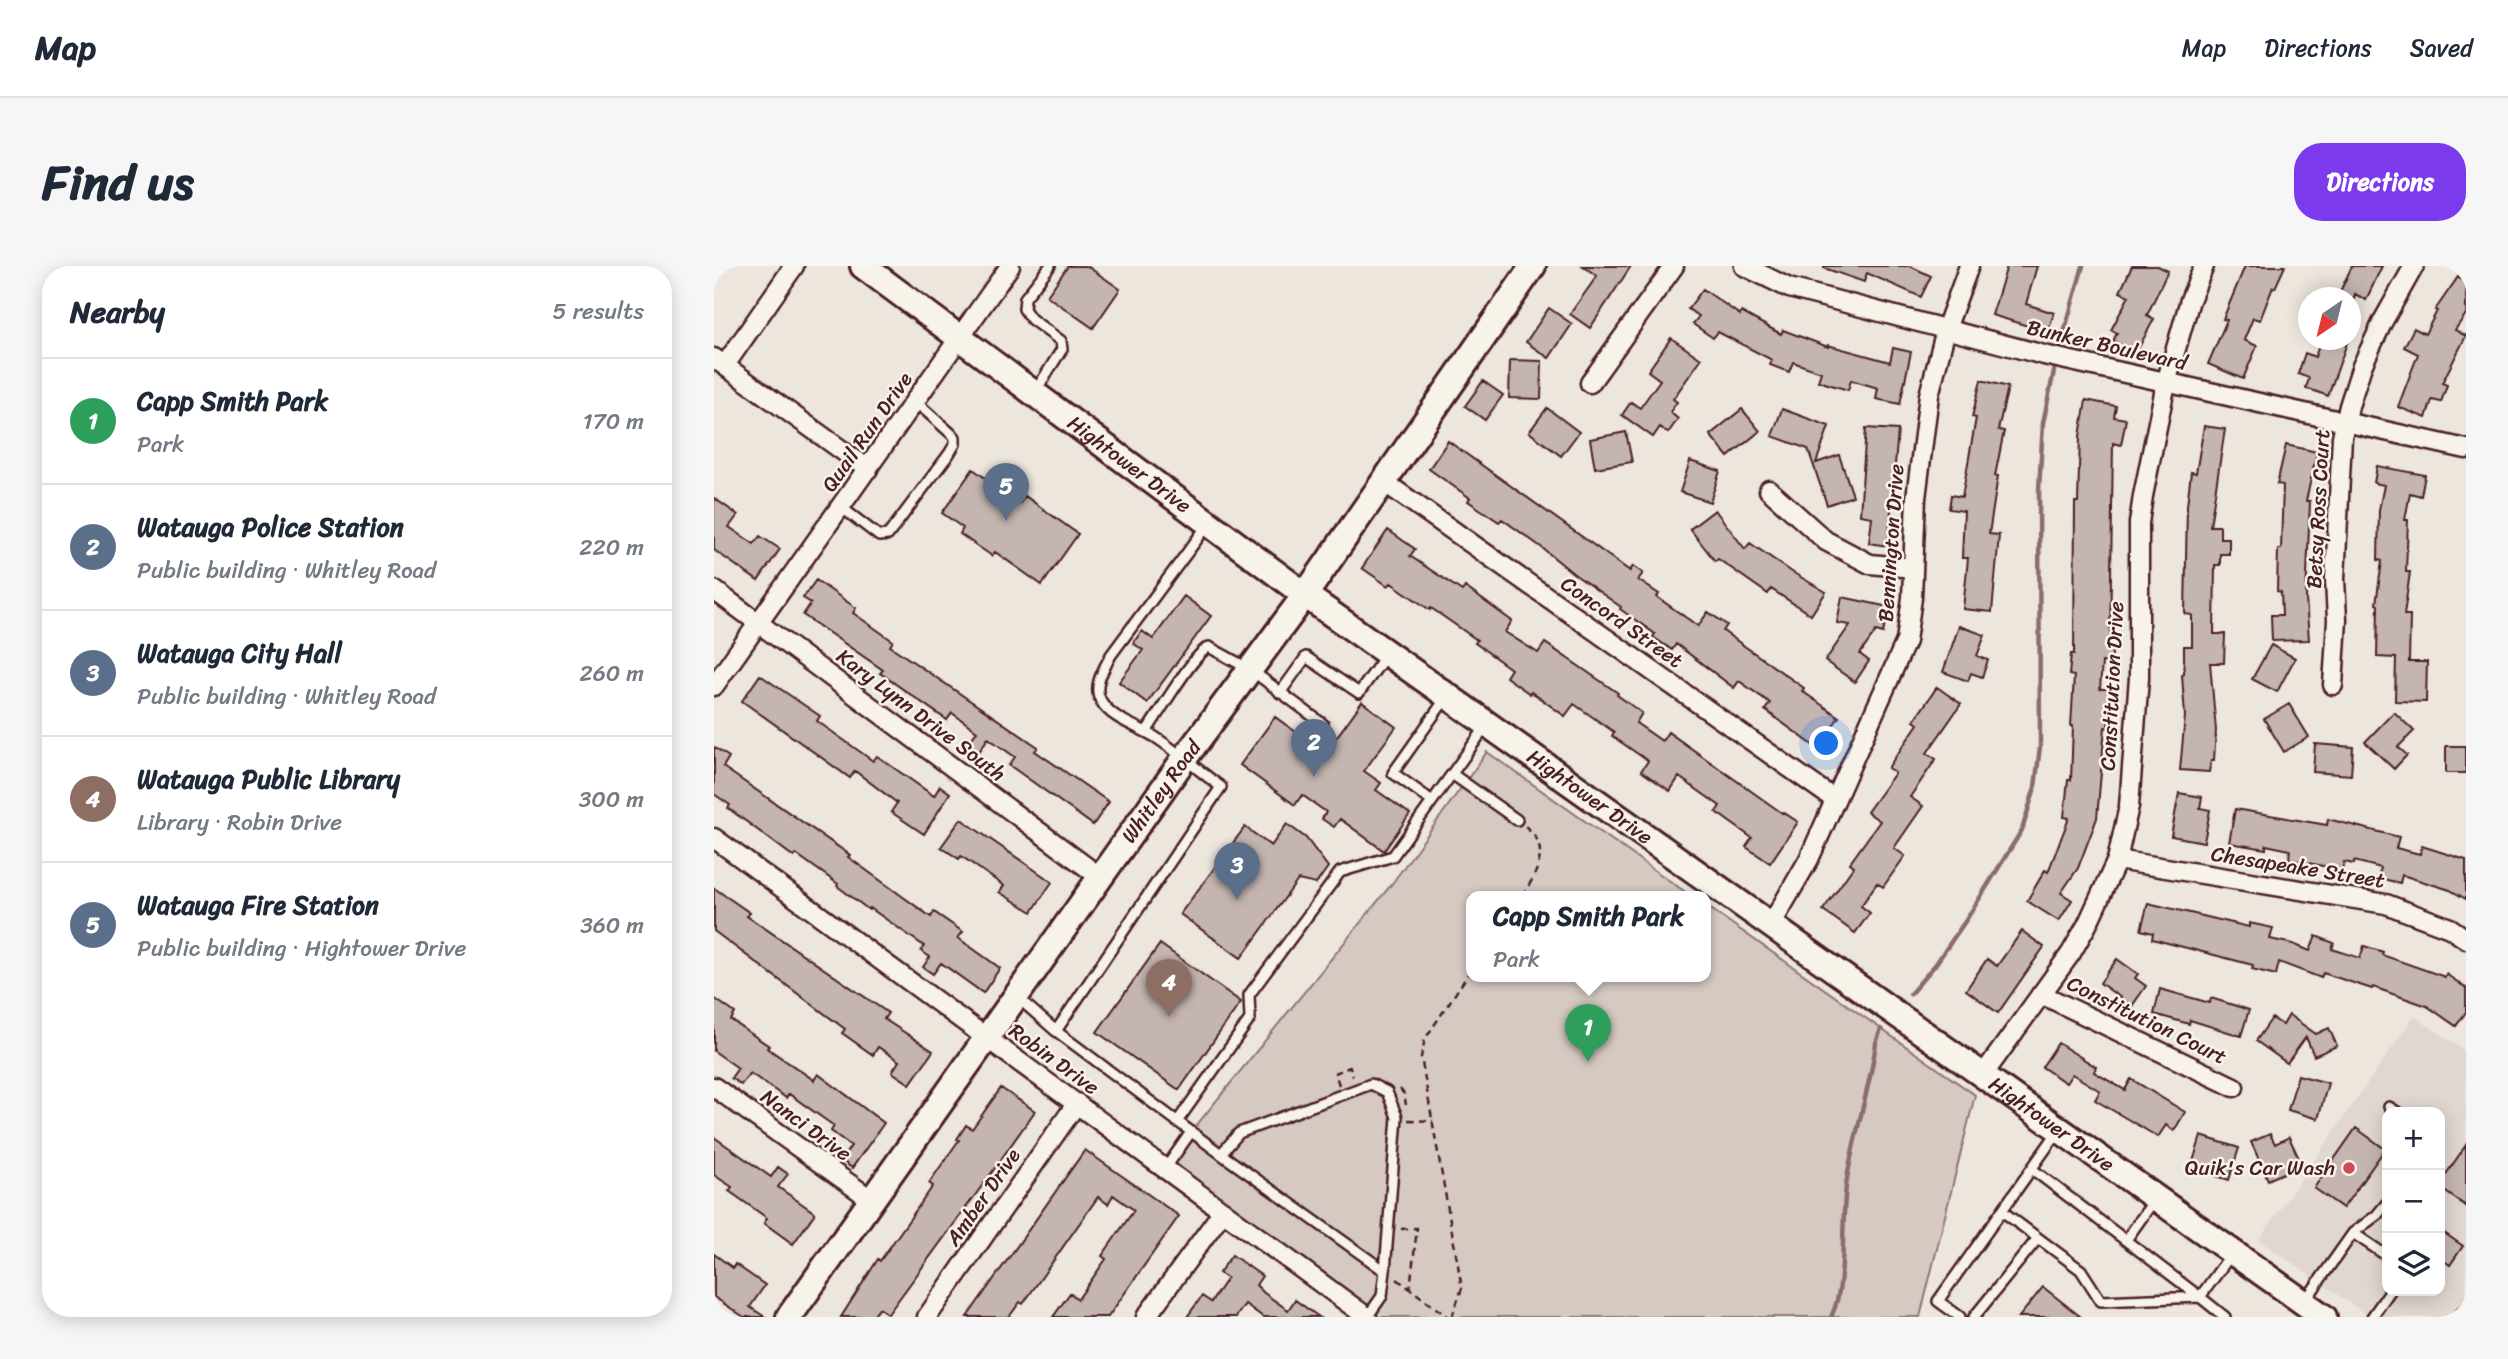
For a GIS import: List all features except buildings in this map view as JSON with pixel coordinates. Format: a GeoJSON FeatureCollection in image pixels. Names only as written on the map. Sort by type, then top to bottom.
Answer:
{"type":"FeatureCollection","features":[{"type":"Feature","properties":{"kind":"main road","name":"Hightower Drive"},"geometry":{"type":"LineString","coordinates":[[863,266],[1305,595],[2314,1310]]}},
{"type":"Feature","properties":{"kind":"main road","name":"Whitley Road"},"geometry":{"type":"LineString","coordinates":[[789,1317],[1184,759],[1305,595],[1533,266]]}},
{"type":"Feature","properties":{"kind":"street"},"geometry":{"type":"LineString","coordinates":[[794,266],[719,362],[868,469]]}},
{"type":"Feature","properties":{"kind":"street","name":"Quail Run Drive"},"geometry":{"type":"LineString","coordinates":[[714,686],[1010,266]]}},
{"type":"Feature","properties":{"kind":"street"},"geometry":{"type":"LineString","coordinates":[[1590,383],[1674,266]]}},
{"type":"Feature","properties":{"kind":"street","name":"Bunker Boulevard"},"geometry":{"type":"LineString","coordinates":[[1744,266],[1789,288],[1946,329],[2166,383],[2466,449]]}},
{"type":"Feature","properties":{"kind":"street","name":"Bennington Drive"},"geometry":{"type":"LineString","coordinates":[[1771,925],[1810,859],[1834,799],[1906,641],[1912,598],[1916,498],[1929,395],[1946,329],[1969,266]]}},
{"type":"Feature","properties":{"kind":"street","name":"Constitution Drive"},"geometry":{"type":"LineString","coordinates":[[1983,1076],[2076,944],[2117,860],[2129,806],[2139,678],[2139,523],[2166,383],[2190,300],[2204,266]]}},
{"type":"Feature","properties":{"kind":"street","name":"Betsy Ross Court"},"geometry":{"type":"LineString","coordinates":[[2333,685],[2337,620],[2334,579],[2342,437],[2362,366],[2383,321],[2414,266]]}},
{"type":"Feature","properties":{"kind":"street","name":"Concord Street"},"geometry":{"type":"LineString","coordinates":[[1384,482],[1834,799]]}},
{"type":"Feature","properties":{"kind":"street"},"geometry":{"type":"LineString","coordinates":[[1769,490],[1826,541],[1870,564],[1913,568]]}},
{"type":"Feature","properties":{"kind":"street","name":"Kary Lynn Drive South"},"geometry":{"type":"LineString","coordinates":[[714,590],[1100,877]]}},
{"type":"Feature","properties":{"kind":"street","name":"Robin Drive"},"geometry":{"type":"LineString","coordinates":[[714,838],[1367,1316]]}},
{"type":"Feature","properties":{"kind":"street","name":"Chesapeake Street"},"geometry":{"type":"LineString","coordinates":[[2117,860],[2386,904],[2450,929],[2466,939]]}},
{"type":"Feature","properties":{"kind":"street","name":"Constitution Court"},"geometry":{"type":"LineString","coordinates":[[2041,994],[2234,1087]]}},
{"type":"Feature","properties":{"kind":"street","name":"Nanci Drive"},"geometry":{"type":"LineString","coordinates":[[714,1087],[872,1200]]}},
{"type":"Feature","properties":{"kind":"street","name":"Amber Drive"},"geometry":{"type":"LineString","coordinates":[[927,1317],[1077,1103]]}},
{"type":"Feature","properties":{"kind":"street"},"geometry":{"type":"LineString","coordinates":[[1146,1317],[1223,1211]]}},
{"type":"Feature","properties":{"kind":"lane"},"geometry":{"type":"LineString","coordinates":[[1034,393],[1062,349],[1061,341],[1031,320],[1024,309],[1026,298],[1050,266]]}},
{"type":"Feature","properties":{"kind":"lane"},"geometry":{"type":"LineString","coordinates":[[841,508],[879,536],[888,535],[949,454],[955,444],[955,436],[916,402]]}},
{"type":"Feature","properties":{"kind":"lane"},"geometry":{"type":"LineString","coordinates":[[1056,1031],[1221,787],[1146,732],[1125,721],[1101,702],[1097,689],[1111,655],[1208,523]]}},
{"type":"Feature","properties":{"kind":"lane"},"geometry":{"type":"LineString","coordinates":[[1146,732],[1169,696],[1209,647],[1251,670],[1323,724]]}},
{"type":"Feature","properties":{"kind":"lane"},"geometry":{"type":"LineString","coordinates":[[1280,693],[1306,657],[1359,693],[1387,653]]}},
{"type":"Feature","properties":{"kind":"lane"},"geometry":{"type":"LineString","coordinates":[[1432,801],[1393,772],[1447,696]]}},
{"type":"Feature","properties":{"kind":"lane"},"geometry":{"type":"LineString","coordinates":[[1177,1122],[1250,1019],[1249,995],[1340,872],[1393,856],[1488,725]]}},
{"type":"Feature","properties":{"kind":"lane"},"geometry":{"type":"LineString","coordinates":[[1452,774],[1517,820]]}},
{"type":"Feature","properties":{"kind":"lane"},"geometry":{"type":"LineString","coordinates":[[1016,996],[1056,1031],[1177,1122],[1385,1271]]}},
{"type":"Feature","properties":{"kind":"lane"},"geometry":{"type":"LineString","coordinates":[[1221,1154],[1239,1133],[1371,1084],[1387,1092],[1397,1117],[1389,1229],[1382,1296],[1367,1316]]}},
{"type":"Feature","properties":{"kind":"lane"},"geometry":{"type":"LineString","coordinates":[[1960,1317],[1938,1301],[2060,1130]]}},
{"type":"Feature","properties":{"kind":"lane"},"geometry":{"type":"LineString","coordinates":[[1165,1168],[1191,1132]]}},
{"type":"Feature","properties":{"kind":"lane"},"geometry":{"type":"LineString","coordinates":[[2032,1169],[2225,1317]]}},
{"type":"Feature","properties":{"kind":"lane"},"geometry":{"type":"LineString","coordinates":[[2126,1240],[2155,1198]]}},
{"type":"Feature","properties":{"kind":"lane"},"geometry":{"type":"LineString","coordinates":[[2314,1310],[2353,1233],[2382,1209]]}},
{"type":"Feature","properties":{"kind":"lane"},"geometry":{"type":"LineString","coordinates":[[2002,1210],[2081,1270],[2101,1301],[2200,1297]]}},
{"type":"Feature","properties":{"kind":"lane"},"geometry":{"type":"LineString","coordinates":[[2353,1233],[2382,1253]]}},
{"type":"Feature","properties":{"kind":"lane"},"geometry":{"type":"LineString","coordinates":[[1974,1317],[2038,1238]]}},
{"type":"Feature","properties":{"kind":"lane"},"geometry":{"type":"LineString","coordinates":[[2200,1297],[2232,1252]]}},
{"type":"Feature","properties":{"kind":"lane"},"geometry":{"type":"LineString","coordinates":[[2372,1317],[2387,1296]]}},
{"type":"Feature","properties":{"kind":"lane"},"geometry":{"type":"LineString","coordinates":[[2458,1317],[2466,1309]]}},
{"type":"Feature","properties":{"kind":"path"},"geometry":{"type":"LineString","coordinates":[[1517,820],[1533,831],[1539,842],[1541,861],[1525,891]]}},
{"type":"Feature","properties":{"kind":"path"},"geometry":{"type":"LineString","coordinates":[[1385,1271],[1450,1317],[1462,1288],[1421,1056],[1424,1039],[1466,977]]}},
{"type":"Feature","properties":{"kind":"path"},"geometry":{"type":"LineString","coordinates":[[1389,1229],[1417,1228],[1410,1289]]}},
{"type":"Feature","properties":{"kind":"shaded area"},"geometry":{"type":"Polygon","coordinates":[[[1487,752],[1684,891],[1466,891],[1466,982],[1711,982],[1711,909],[1975,1095],[1920,1317],[1368,1317],[1165,1169],[1191,1132],[1391,885],[1487,752]]]}},
{"type":"Feature","properties":{"kind":"shaded area"},"geometry":{"type":"Polygon","coordinates":[[[2414,1016],[2466,1052],[2466,1317],[2370,1317],[2259,1240],[2414,1016]]]}},
{"type":"Feature","properties":{"kind":"waterway"},"geometry":{"type":"LineString","coordinates":[[2059,350],[2083,266]]}},
{"type":"Feature","properties":{"kind":"waterway"},"geometry":{"type":"LineString","coordinates":[[1910,994],[1935,965],[1966,920],[2022,830],[2035,787],[2040,747],[2039,490],[2043,423],[2054,371]]}},
{"type":"Feature","properties":{"kind":"waterway"},"geometry":{"type":"LineString","coordinates":[[1831,1317],[1840,1287],[1847,1179],[1881,1029]]}},
{"type":"Feature","properties":{"kind":"place","name":"Watauga Fire Station"},"geometry":{"type":"Point","coordinates":[1006,521]}},
{"type":"Feature","properties":{"kind":"place","name":"Watauga Police Station"},"geometry":{"type":"Point","coordinates":[1314,777]}},
{"type":"Feature","properties":{"kind":"place","name":"Watauga City Hall"},"geometry":{"type":"Point","coordinates":[1237,900]}},
{"type":"Feature","properties":{"kind":"place","name":"Watauga Public Library"},"geometry":{"type":"Point","coordinates":[1169,1017]}},
{"type":"Feature","properties":{"kind":"place","name":"Capp Smith Park"},"geometry":{"type":"Point","coordinates":[1588,1062]}},
{"type":"Feature","properties":{"kind":"place","name":"Quik's Car Wash"},"geometry":{"type":"Point","coordinates":[2349,1168]}}]}
